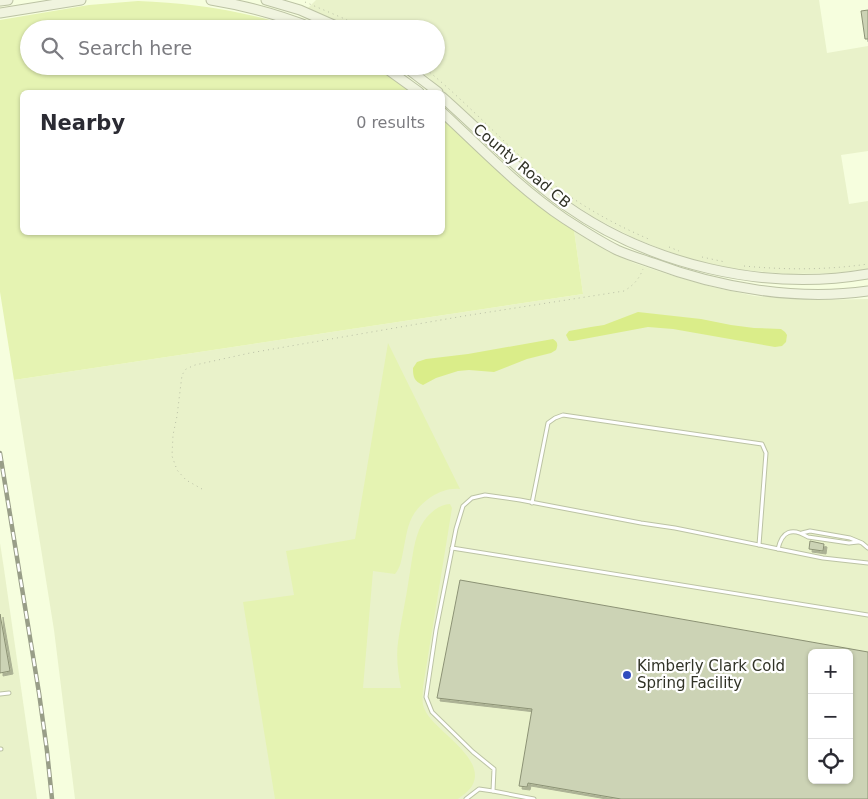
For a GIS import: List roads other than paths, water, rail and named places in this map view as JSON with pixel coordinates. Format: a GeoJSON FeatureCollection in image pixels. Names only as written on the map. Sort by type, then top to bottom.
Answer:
{"type":"FeatureCollection","features":[{"type":"Feature","properties":{"kind":"main road"},"geometry":{"type":"LineString","coordinates":[[0,1],[8,0]]}},
{"type":"Feature","properties":{"kind":"main road"},"geometry":{"type":"LineString","coordinates":[[0,13],[81,0]]}},
{"type":"Feature","properties":{"kind":"main road"},"geometry":{"type":"LineString","coordinates":[[211,0],[242,5],[291,20]]}},
{"type":"Feature","properties":{"kind":"main road"},"geometry":{"type":"LineString","coordinates":[[266,0],[300,10],[322,20]]}},
{"type":"Feature","properties":{"kind":"main road"},"geometry":{"type":"LineString","coordinates":[[395,75],[416,90]]}},
{"type":"Feature","properties":{"kind":"main road"},"geometry":{"type":"LineString","coordinates":[[416,75],[435,90]]}},
{"type":"Feature","properties":{"kind":"main road","name":"County Road CB"},"geometry":{"type":"LineString","coordinates":[[445,100],[547,192],[594,223],[646,248],[697,266],[753,276],[826,278],[868,274]]}},
{"type":"Feature","properties":{"kind":"main road","name":"County Road CB"},"geometry":{"type":"LineString","coordinates":[[445,115],[514,179],[564,218],[618,250],[677,272],[733,285],[781,292],[836,294],[868,290]]}},
{"type":"Feature","properties":{"kind":"lane"},"geometry":{"type":"LineString","coordinates":[[532,503],[548,423],[555,418],[563,416],[762,444],[766,453],[759,545]]}},
{"type":"Feature","properties":{"kind":"lane"},"geometry":{"type":"LineString","coordinates":[[493,791],[494,769],[473,752],[432,712],[426,697],[436,630],[456,529],[464,506],[472,498],[485,495],[778,548],[823,558],[868,563]]}},
{"type":"Feature","properties":{"kind":"lane"},"geometry":{"type":"LineString","coordinates":[[778,548],[780,540],[787,533],[791,532],[802,533],[808,537],[849,543],[858,542],[868,548]]}},
{"type":"Feature","properties":{"kind":"lane"},"geometry":{"type":"LineString","coordinates":[[452,548],[868,615]]}},
{"type":"Feature","properties":{"kind":"lane"},"geometry":{"type":"LineString","coordinates":[[0,694],[9,693]]}},
{"type":"Feature","properties":{"kind":"lane"},"geometry":{"type":"LineString","coordinates":[[466,799],[479,790],[534,799]]}},
{"type":"Feature","properties":{"kind":"railway"},"geometry":{"type":"LineString","coordinates":[[0,453],[39,693],[52,799]]}},
{"type":"Feature","properties":{"kind":"place","name":"Kimberly Clark Cold Spring Facility"},"geometry":{"type":"Point","coordinates":[627,675]}}]}
